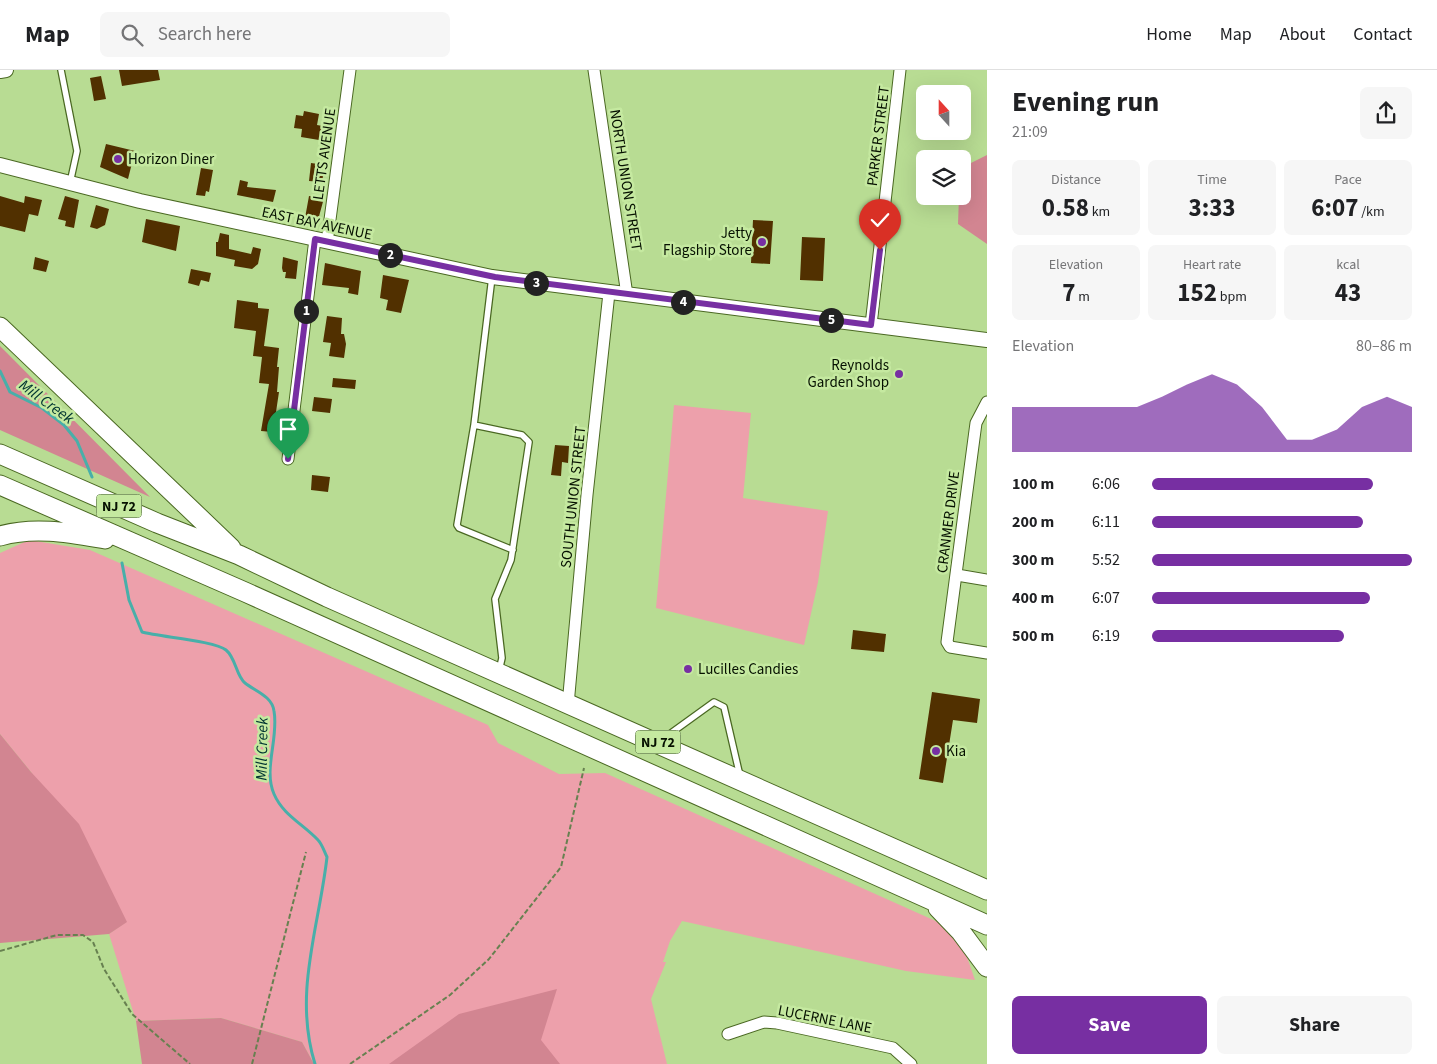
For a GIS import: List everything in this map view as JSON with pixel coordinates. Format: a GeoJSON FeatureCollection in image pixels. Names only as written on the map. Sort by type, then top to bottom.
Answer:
{"type":"FeatureCollection","features":[{"type":"Feature","properties":{"kind":"highway"},"geometry":{"type":"LineString","coordinates":[[0,327],[239,555]]}},
{"type":"Feature","properties":{"kind":"highway","name":"NJ 72"},"geometry":{"type":"LineString","coordinates":[[0,454],[156,523],[239,555],[327,597],[568,705],[658,742],[987,890]]}},
{"type":"Feature","properties":{"kind":"highway","name":"NJ 72"},"geometry":{"type":"LineString","coordinates":[[0,485],[987,925]]}},
{"type":"Feature","properties":{"kind":"highway"},"geometry":{"type":"LineString","coordinates":[[0,536],[35,530],[62,532],[138,545]]}},
{"type":"Feature","properties":{"kind":"highway"},"geometry":{"type":"LineString","coordinates":[[927,899],[961,932],[987,967]]}},
{"type":"Feature","properties":{"kind":"street"},"geometry":{"type":"LineString","coordinates":[[0,71],[6,70]]}},
{"type":"Feature","properties":{"kind":"street","name":"LETTS AVENUE"},"geometry":{"type":"LineString","coordinates":[[288,459],[321,240],[350,70]]}},
{"type":"Feature","properties":{"kind":"street","name":"NORTH UNION STREET"},"geometry":{"type":"LineString","coordinates":[[594,70],[627,295]]}},
{"type":"Feature","properties":{"kind":"street","name":"PARKER STREET"},"geometry":{"type":"LineString","coordinates":[[871,325],[900,70]]}},
{"type":"Feature","properties":{"kind":"street","name":"EAST BAY AVENUE"},"geometry":{"type":"LineString","coordinates":[[0,165],[140,201],[492,276],[609,293],[987,340]]}},
{"type":"Feature","properties":{"kind":"street","name":"SOUTH UNION STREET"},"geometry":{"type":"LineString","coordinates":[[568,705],[587,495],[609,293]]}},
{"type":"Feature","properties":{"kind":"street","name":"CRANMER DRIVE"},"geometry":{"type":"LineString","coordinates":[[987,402],[976,423],[947,642],[950,647],[987,653]]}},
{"type":"Feature","properties":{"kind":"street"},"geometry":{"type":"LineString","coordinates":[[957,575],[987,580]]}},
{"type":"Feature","properties":{"kind":"street","name":"LUCERNE LANE"},"geometry":{"type":"LineString","coordinates":[[728,1034],[764,1022],[777,1023],[893,1048],[911,1064]]}},
{"type":"Feature","properties":{"kind":"lane"},"geometry":{"type":"LineString","coordinates":[[62,70],[77,152],[70,183]]}},
{"type":"Feature","properties":{"kind":"lane"},"geometry":{"type":"LineString","coordinates":[[492,276],[474,425],[457,525],[459,528],[513,550]]}},
{"type":"Feature","properties":{"kind":"lane"},"geometry":{"type":"LineString","coordinates":[[474,425],[522,435],[529,442],[513,550],[495,599],[502,658],[499,673]]}},
{"type":"Feature","properties":{"kind":"lane"},"geometry":{"type":"LineString","coordinates":[[658,742],[714,702],[719,703],[724,708],[741,780]]}},
{"type":"Feature","properties":{"kind":"path"},"geometry":{"type":"LineString","coordinates":[[350,1064],[450,994],[489,959],[561,866],[584,768]]}},
{"type":"Feature","properties":{"kind":"path"},"geometry":{"type":"LineString","coordinates":[[252,1064],[306,852]]}},
{"type":"Feature","properties":{"kind":"path"},"geometry":{"type":"LineString","coordinates":[[0,951],[57,935],[83,935],[93,942],[104,969],[132,1014],[190,1064]]}},
{"type":"Feature","properties":{"kind":"shaded area"},"geometry":{"type":"Polygon","coordinates":[[[987,155],[987,244],[958,224],[959,205],[971,205],[971,163],[987,155]]]}},
{"type":"Feature","properties":{"kind":"shaded area"},"geometry":{"type":"Polygon","coordinates":[[[0,346],[7,353],[150,497],[0,430],[0,346]]]}},
{"type":"Feature","properties":{"kind":"shaded area"},"geometry":{"type":"Polygon","coordinates":[[[674,405],[751,413],[743,498],[828,511],[818,582],[804,645],[656,608],[674,405]]]}},
{"type":"Feature","properties":{"kind":"shaded area"},"geometry":{"type":"Polygon","coordinates":[[[29,540],[90,550],[488,725],[498,743],[559,774],[605,773],[958,931],[975,980],[906,971],[682,921],[670,941],[663,962],[666,962],[651,999],[667,1064],[314,1064],[302,1042],[221,1018],[136,1021],[109,934],[126,922],[31,772],[0,734],[0,553],[29,540]]]}},
{"type":"Feature","properties":{"kind":"shaded area"},"geometry":{"type":"Polygon","coordinates":[[[0,734],[31,772],[79,824],[127,922],[109,934],[0,943],[0,734]]]}},
{"type":"Feature","properties":{"kind":"shaded area"},"geometry":{"type":"Polygon","coordinates":[[[557,989],[541,1040],[560,1064],[389,1064],[459,1014],[557,989]]]}},
{"type":"Feature","properties":{"kind":"shaded area"},"geometry":{"type":"Polygon","coordinates":[[[221,1018],[302,1042],[314,1064],[142,1064],[136,1021],[221,1018]]]}},
{"type":"Feature","properties":{"kind":"building"},"geometry":{"type":"Polygon","coordinates":[[[119,70],[158,70],[160,80],[122,86],[119,70]]]}},
{"type":"Feature","properties":{"kind":"building"},"geometry":{"type":"Polygon","coordinates":[[[101,76],[106,99],[94,101],[90,78],[101,76]]]}},
{"type":"Feature","properties":{"kind":"building"},"geometry":{"type":"Polygon","coordinates":[[[304,111],[319,114],[317,125],[328,127],[325,141],[301,137],[302,129],[294,128],[296,115],[303,116],[304,111]]]}},
{"type":"Feature","properties":{"kind":"building","name":"Horizon Diner"},"geometry":{"type":"Polygon","coordinates":[[[106,144],[135,151],[128,179],[100,167],[106,144]]]}},
{"type":"Feature","properties":{"kind":"building"},"geometry":{"type":"Polygon","coordinates":[[[311,163],[325,165],[322,182],[309,181],[311,163]]]}},
{"type":"Feature","properties":{"kind":"building"},"geometry":{"type":"Polygon","coordinates":[[[201,168],[213,170],[209,192],[206,191],[205,196],[196,195],[201,168]]]}},
{"type":"Feature","properties":{"kind":"building"},"geometry":{"type":"Polygon","coordinates":[[[240,180],[248,182],[247,187],[276,190],[273,202],[237,195],[240,180]]]}},
{"type":"Feature","properties":{"kind":"building"},"geometry":{"type":"Polygon","coordinates":[[[0,196],[24,203],[25,196],[42,200],[38,216],[29,214],[25,232],[0,226],[0,196]]]}},
{"type":"Feature","properties":{"kind":"building"},"geometry":{"type":"Polygon","coordinates":[[[65,196],[79,200],[74,228],[65,226],[66,221],[58,219],[65,196]]]}},
{"type":"Feature","properties":{"kind":"building"},"geometry":{"type":"Polygon","coordinates":[[[309,196],[324,198],[318,220],[305,218],[309,196]]]}},
{"type":"Feature","properties":{"kind":"building"},"geometry":{"type":"Polygon","coordinates":[[[96,205],[109,209],[105,225],[97,229],[90,227],[96,205]]]}},
{"type":"Feature","properties":{"kind":"building"},"geometry":{"type":"Polygon","coordinates":[[[146,219],[180,226],[176,251],[142,242],[146,219]]]}},
{"type":"Feature","properties":{"kind":"building","name":"Jetty Flagship Store"},"geometry":{"type":"Polygon","coordinates":[[[753,220],[773,221],[770,264],[751,263],[753,220]]]}},
{"type":"Feature","properties":{"kind":"building"},"geometry":{"type":"Polygon","coordinates":[[[220,233],[229,235],[229,249],[251,254],[253,247],[261,249],[258,264],[252,269],[234,266],[235,260],[216,256],[216,242],[218,242],[220,233]]]}},
{"type":"Feature","properties":{"kind":"building"},"geometry":{"type":"Polygon","coordinates":[[[802,237],[825,238],[823,281],[800,280],[802,237]]]}},
{"type":"Feature","properties":{"kind":"building"},"geometry":{"type":"Polygon","coordinates":[[[35,257],[49,261],[46,272],[33,269],[35,257]]]}},
{"type":"Feature","properties":{"kind":"building"},"geometry":{"type":"Polygon","coordinates":[[[283,257],[298,261],[296,279],[285,278],[286,272],[283,272],[282,268],[283,257]]]}},
{"type":"Feature","properties":{"kind":"building"},"geometry":{"type":"Polygon","coordinates":[[[325,263],[361,271],[358,295],[348,293],[349,288],[322,285],[325,263]]]}},
{"type":"Feature","properties":{"kind":"building"},"geometry":{"type":"Polygon","coordinates":[[[191,269],[211,273],[209,282],[201,280],[199,286],[188,283],[191,269]]]}},
{"type":"Feature","properties":{"kind":"building"},"geometry":{"type":"Polygon","coordinates":[[[383,275],[409,280],[401,313],[386,310],[388,300],[380,298],[383,275]]]}},
{"type":"Feature","properties":{"kind":"building"},"geometry":{"type":"Polygon","coordinates":[[[237,300],[258,303],[258,308],[269,309],[264,346],[279,348],[277,392],[279,392],[273,432],[261,431],[269,384],[259,383],[262,357],[253,356],[256,331],[234,328],[237,300]]]}},
{"type":"Feature","properties":{"kind":"building"},"geometry":{"type":"Polygon","coordinates":[[[327,316],[342,318],[341,334],[344,334],[346,344],[344,358],[329,356],[331,343],[323,342],[327,316]]]}},
{"type":"Feature","properties":{"kind":"building"},"geometry":{"type":"Polygon","coordinates":[[[333,378],[356,380],[355,389],[332,387],[333,378]]]}},
{"type":"Feature","properties":{"kind":"building"},"geometry":{"type":"Polygon","coordinates":[[[314,397],[332,399],[330,413],[312,411],[314,397]]]}},
{"type":"Feature","properties":{"kind":"building"},"geometry":{"type":"Polygon","coordinates":[[[555,445],[569,446],[568,463],[562,462],[561,476],[551,475],[555,445]]]}},
{"type":"Feature","properties":{"kind":"building"},"geometry":{"type":"Polygon","coordinates":[[[312,475],[330,477],[328,492],[311,490],[312,475]]]}},
{"type":"Feature","properties":{"kind":"building"},"geometry":{"type":"Polygon","coordinates":[[[853,630],[886,634],[884,652],[851,649],[853,630]]]}},
{"type":"Feature","properties":{"kind":"building","name":"Kia"},"geometry":{"type":"Polygon","coordinates":[[[932,692],[980,699],[977,723],[953,720],[943,783],[919,779],[932,692]]]}},
{"type":"Feature","properties":{"kind":"waterway","name":"Mill Creek"},"geometry":{"type":"LineString","coordinates":[[0,371],[10,392],[42,408],[64,425],[77,441],[92,477]]}},
{"type":"Feature","properties":{"kind":"waterway","name":"Mill Creek"},"geometry":{"type":"LineString","coordinates":[[122,563],[129,600],[142,632],[211,644],[226,650],[232,658],[242,680],[267,698],[273,706],[275,732],[270,774],[274,794],[288,814],[319,842],[327,857],[307,986],[306,1012],[315,1064]]}},
{"type":"Feature","properties":{"kind":"place","name":"Horizon Diner"},"geometry":{"type":"Point","coordinates":[118,159]}},
{"type":"Feature","properties":{"kind":"place","name":"Jetty Flagship Store"},"geometry":{"type":"Point","coordinates":[762,242]}},
{"type":"Feature","properties":{"kind":"place","name":"Reynolds Garden Shop"},"geometry":{"type":"Point","coordinates":[899,374]}},
{"type":"Feature","properties":{"kind":"place","name":"Lucilles Candies"},"geometry":{"type":"Point","coordinates":[688,669]}},
{"type":"Feature","properties":{"kind":"place","name":"Kia"},"geometry":{"type":"Point","coordinates":[936,751]}},
{"type":"Feature","properties":{"kind":"route"},"geometry":{"type":"LineString","coordinates":[[288,459],[315,239],[495,277],[871,325],[880,250]]}}]}
